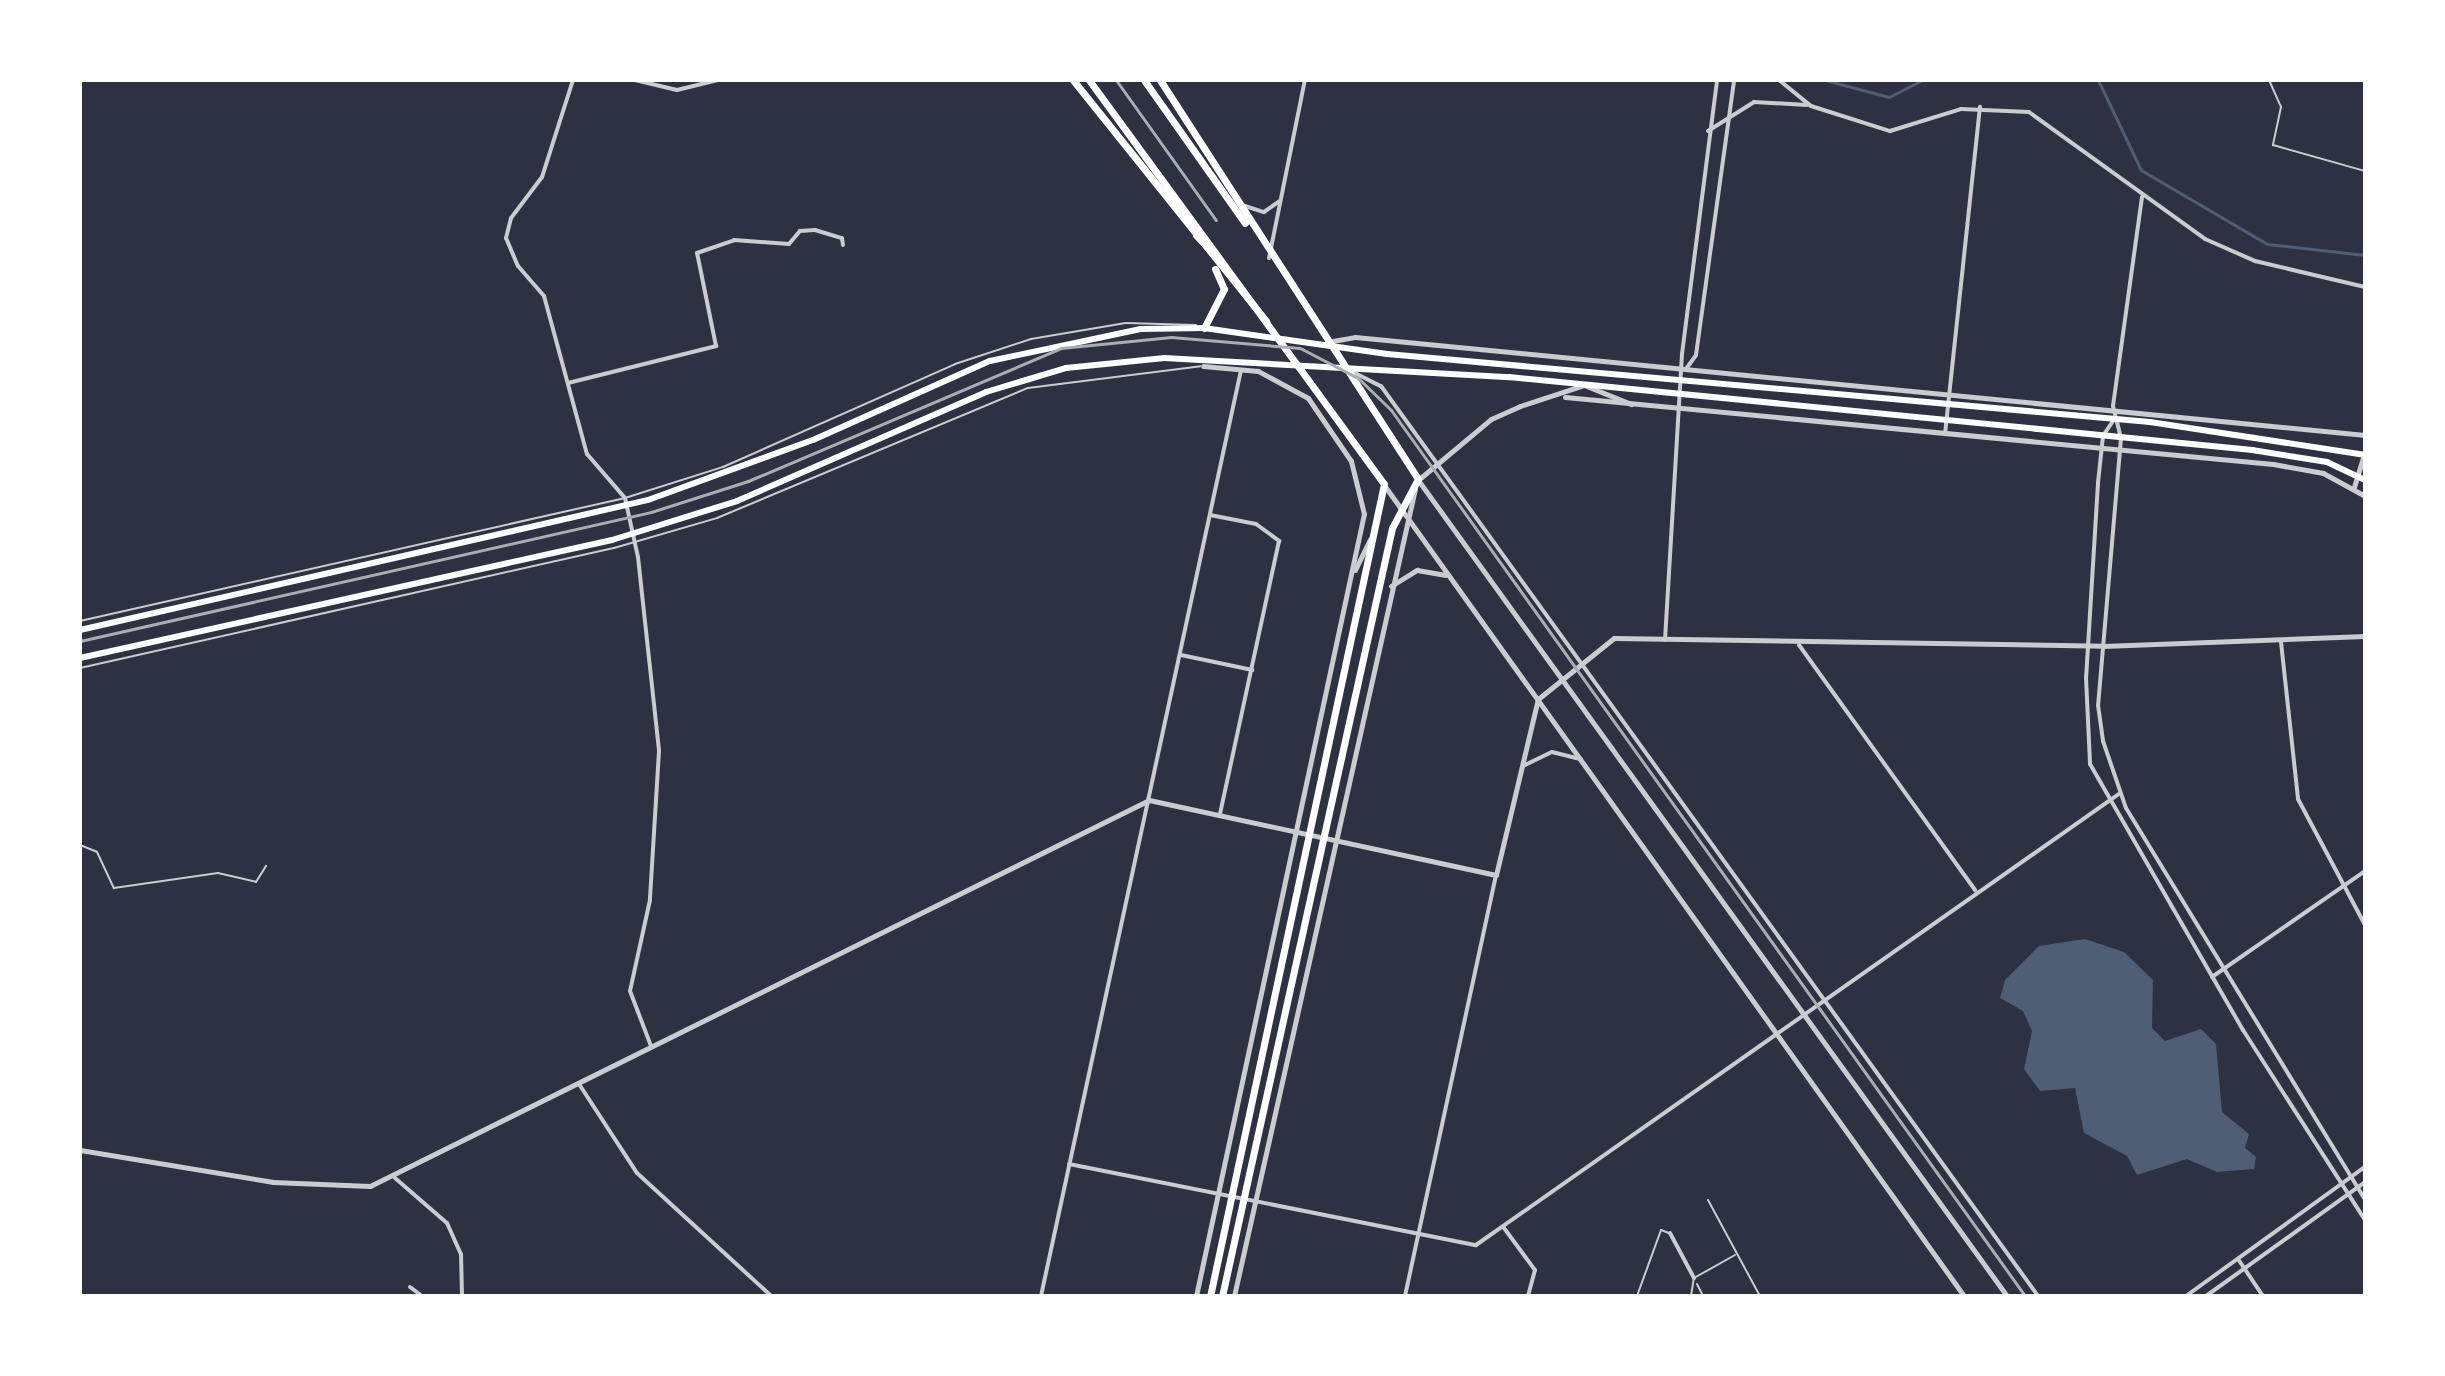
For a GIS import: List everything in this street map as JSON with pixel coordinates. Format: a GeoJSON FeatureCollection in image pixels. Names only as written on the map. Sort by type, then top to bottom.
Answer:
{"type":"FeatureCollection","features":[{"type":"Feature","properties":{"kind":"main road"},"geometry":{"type":"LineString","coordinates":[[1073,80],[1189,228],[1240,281]]}},
{"type":"Feature","properties":{"kind":"main road"},"geometry":{"type":"LineString","coordinates":[[1089,80],[1282,337],[1296,362],[1384,484],[1210,1296]]}},
{"type":"Feature","properties":{"kind":"main road"},"geometry":{"type":"LineString","coordinates":[[1144,80],[1418,479],[1402,509],[1321,837],[1222,1296]]}},
{"type":"Feature","properties":{"kind":"main road"},"geometry":{"type":"LineString","coordinates":[[1160,80],[1239,204],[1269,258]]}},
{"type":"Feature","properties":{"kind":"main road"},"geometry":{"type":"LineString","coordinates":[[1189,228],[1224,289],[1204,328]]}},
{"type":"Feature","properties":{"kind":"main road"},"geometry":{"type":"LineString","coordinates":[[1200,247],[1282,337]]}},
{"type":"Feature","properties":{"kind":"main road"},"geometry":{"type":"LineString","coordinates":[[80,630],[627,502],[732,473],[990,361],[1114,332],[1204,328],[1685,381],[2113,421],[2365,453]]}},
{"type":"Feature","properties":{"kind":"main road"},"geometry":{"type":"LineString","coordinates":[[80,658],[632,533],[737,501],[986,392],[1066,368],[1209,356],[1584,385],[2252,450],[2327,462],[2363,477]]}},
{"type":"Feature","properties":{"kind":"street"},"geometry":{"type":"LineString","coordinates":[[573,80],[542,177],[506,228],[518,266],[544,296],[587,454],[627,502],[659,751],[650,900],[630,991],[652,1047]]}},
{"type":"Feature","properties":{"kind":"street"},"geometry":{"type":"LineString","coordinates":[[635,80],[677,90],[718,80]]}},
{"type":"Feature","properties":{"kind":"street"},"geometry":{"type":"LineString","coordinates":[[1269,258],[1305,80]]}},
{"type":"Feature","properties":{"kind":"street"},"geometry":{"type":"LineString","coordinates":[[1665,640],[1682,409],[1708,131],[1717,80]]}},
{"type":"Feature","properties":{"kind":"street"},"geometry":{"type":"LineString","coordinates":[[1686,369],[1696,355],[1723,123],[1734,80]]}},
{"type":"Feature","properties":{"kind":"street"},"geometry":{"type":"LineString","coordinates":[[1779,80],[1811,106]]}},
{"type":"Feature","properties":{"kind":"street"},"geometry":{"type":"LineString","coordinates":[[1708,131],[1754,102],[1811,106],[1890,131],[1980,107],[2029,112],[2142,197],[2255,261],[2365,287]]}},
{"type":"Feature","properties":{"kind":"street"},"geometry":{"type":"LineString","coordinates":[[1945,434],[1980,107]]}},
{"type":"Feature","properties":{"kind":"street"},"geometry":{"type":"LineString","coordinates":[[2142,197],[2113,406],[2113,421],[2121,438],[2098,705],[2119,794],[2365,1200]]}},
{"type":"Feature","properties":{"kind":"street"},"geometry":{"type":"LineString","coordinates":[[1239,204],[1264,212],[1280,201]]}},
{"type":"Feature","properties":{"kind":"street"},"geometry":{"type":"LineString","coordinates":[[568,383],[716,346],[697,253],[734,240],[789,244],[800,231],[815,230],[842,238],[843,245]]}},
{"type":"Feature","properties":{"kind":"street"},"geometry":{"type":"LineString","coordinates":[[1325,343],[1355,337],[2113,406],[2365,435]]}},
{"type":"Feature","properties":{"kind":"street"},"geometry":{"type":"LineString","coordinates":[[1339,365],[1381,386],[2038,1296]]}},
{"type":"Feature","properties":{"kind":"street"},"geometry":{"type":"LineString","coordinates":[[1196,1296],[1364,514],[1351,461],[1308,398],[1242,368],[1203,366]]}},
{"type":"Feature","properties":{"kind":"street"},"geometry":{"type":"LineString","coordinates":[[1041,1296],[1242,368]]}},
{"type":"Feature","properties":{"kind":"street"},"geometry":{"type":"LineString","coordinates":[[1234,1296],[1390,586],[1418,479],[1435,461],[1491,419],[1560,397],[1584,385],[1631,404]]}},
{"type":"Feature","properties":{"kind":"street"},"geometry":{"type":"LineString","coordinates":[[1560,397],[2273,464],[2354,487],[2365,496]]}},
{"type":"Feature","properties":{"kind":"street"},"geometry":{"type":"LineString","coordinates":[[2113,421],[2103,436],[2088,646],[2090,764],[2106,800],[2212,977],[2340,1185],[2365,1220]]}},
{"type":"Feature","properties":{"kind":"street"},"geometry":{"type":"LineString","coordinates":[[2354,487],[2363,477],[2365,453]]}},
{"type":"Feature","properties":{"kind":"street"},"geometry":{"type":"LineString","coordinates":[[1418,479],[2007,1296]]}},
{"type":"Feature","properties":{"kind":"street"},"geometry":{"type":"LineString","coordinates":[[1384,484],[1964,1296]]}},
{"type":"Feature","properties":{"kind":"street"},"geometry":{"type":"LineString","coordinates":[[1210,515],[1256,524],[1279,541],[1220,815]]}},
{"type":"Feature","properties":{"kind":"street"},"geometry":{"type":"LineString","coordinates":[[1351,578],[1374,531]]}},
{"type":"Feature","properties":{"kind":"street"},"geometry":{"type":"LineString","coordinates":[[1390,586],[1417,570],[1452,580]]}},
{"type":"Feature","properties":{"kind":"street"},"geometry":{"type":"LineString","coordinates":[[1405,1296],[1496,875],[1538,699],[1583,666],[1614,638],[1799,645],[2103,646],[2281,642],[2365,636]]}},
{"type":"Feature","properties":{"kind":"street"},"geometry":{"type":"LineString","coordinates":[[2281,642],[2298,799],[2341,888],[2365,925]]}},
{"type":"Feature","properties":{"kind":"street"},"geometry":{"type":"LineString","coordinates":[[1799,645],[1975,890]]}},
{"type":"Feature","properties":{"kind":"street"},"geometry":{"type":"LineString","coordinates":[[1181,655],[1252,670]]}},
{"type":"Feature","properties":{"kind":"street"},"geometry":{"type":"LineString","coordinates":[[1521,767],[1540,754],[1581,759]]}},
{"type":"Feature","properties":{"kind":"street"},"geometry":{"type":"LineString","coordinates":[[1069,1164],[1256,1198],[1476,1245],[1805,1016],[1975,890],[2119,794]]}},
{"type":"Feature","properties":{"kind":"street"},"geometry":{"type":"LineString","coordinates":[[80,1150],[342,1191],[395,1178],[1149,800],[1496,875]]}},
{"type":"Feature","properties":{"kind":"street"},"geometry":{"type":"LineString","coordinates":[[2212,977],[2365,871]]}},
{"type":"Feature","properties":{"kind":"street"},"geometry":{"type":"LineString","coordinates":[[579,1084],[637,1173],[771,1296]]}},
{"type":"Feature","properties":{"kind":"street"},"geometry":{"type":"LineString","coordinates":[[2186,1296],[2365,1167]]}},
{"type":"Feature","properties":{"kind":"street"},"geometry":{"type":"LineString","coordinates":[[395,1178],[447,1223],[461,1254],[462,1296]]}},
{"type":"Feature","properties":{"kind":"street"},"geometry":{"type":"LineString","coordinates":[[2206,1296],[2365,1182]]}},
{"type":"Feature","properties":{"kind":"street"},"geometry":{"type":"LineString","coordinates":[[1504,1228],[1535,1270],[1528,1296]]}},
{"type":"Feature","properties":{"kind":"street"},"geometry":{"type":"LineString","coordinates":[[1670,1233],[1695,1280]]}},
{"type":"Feature","properties":{"kind":"street"},"geometry":{"type":"LineString","coordinates":[[2238,1259],[2263,1296]]}},
{"type":"Feature","properties":{"kind":"street"},"geometry":{"type":"LineString","coordinates":[[410,1287],[422,1296]]}},
{"type":"Feature","properties":{"kind":"lane"},"geometry":{"type":"LineString","coordinates":[[2269,80],[2281,107],[2273,145],[2365,171]]}},
{"type":"Feature","properties":{"kind":"lane"},"geometry":{"type":"LineString","coordinates":[[80,668],[634,542],[778,495],[1028,388],[1203,366]]}},
{"type":"Feature","properties":{"kind":"lane"},"geometry":{"type":"LineString","coordinates":[[80,621],[627,502]]}},
{"type":"Feature","properties":{"kind":"lane"},"geometry":{"type":"LineString","coordinates":[[80,845],[97,852],[114,888],[218,873],[256,882],[266,866]]}},
{"type":"Feature","properties":{"kind":"lane"},"geometry":{"type":"LineString","coordinates":[[1708,1200],[1760,1296]]}},
{"type":"Feature","properties":{"kind":"lane"},"geometry":{"type":"LineString","coordinates":[[1637,1296],[1661,1230],[1670,1233]]}},
{"type":"Feature","properties":{"kind":"lane"},"geometry":{"type":"LineString","coordinates":[[1691,1296],[1695,1280],[1737,1254]]}},
{"type":"Feature","properties":{"kind":"lane"},"geometry":{"type":"LineString","coordinates":[[1695,1280],[1703,1296]]}},
{"type":"Feature","properties":{"kind":"water"},"geometry":{"type":"Polygon","coordinates":[[[2085,939],[2124,952],[2153,980],[2152,1028],[2165,1041],[2201,1029],[2216,1044],[2222,1112],[2249,1134],[2245,1148],[2256,1157],[2254,1169],[2217,1172],[2187,1159],[2137,1175],[2127,1156],[2084,1133],[2075,1088],[2040,1091],[2024,1069],[2032,1031],[2023,1011],[2000,998],[2005,980],[2039,946],[2085,939]]]}},
{"type":"Feature","properties":{"kind":"waterway"},"geometry":{"type":"LineString","coordinates":[[1825,80],[1889,97],[1923,80]]}},
{"type":"Feature","properties":{"kind":"waterway"},"geometry":{"type":"LineString","coordinates":[[2098,80],[2141,170],[2267,244],[2365,255]]}},
{"type":"Feature","properties":{"kind":"railway"},"geometry":{"type":"LineString","coordinates":[[1116,80],[1216,220]]}},
{"type":"Feature","properties":{"kind":"railway"},"geometry":{"type":"LineString","coordinates":[[80,641],[651,512],[748,481],[1061,348],[1171,337],[1300,348],[1358,378],[1391,410],[2025,1296]]}}]}
